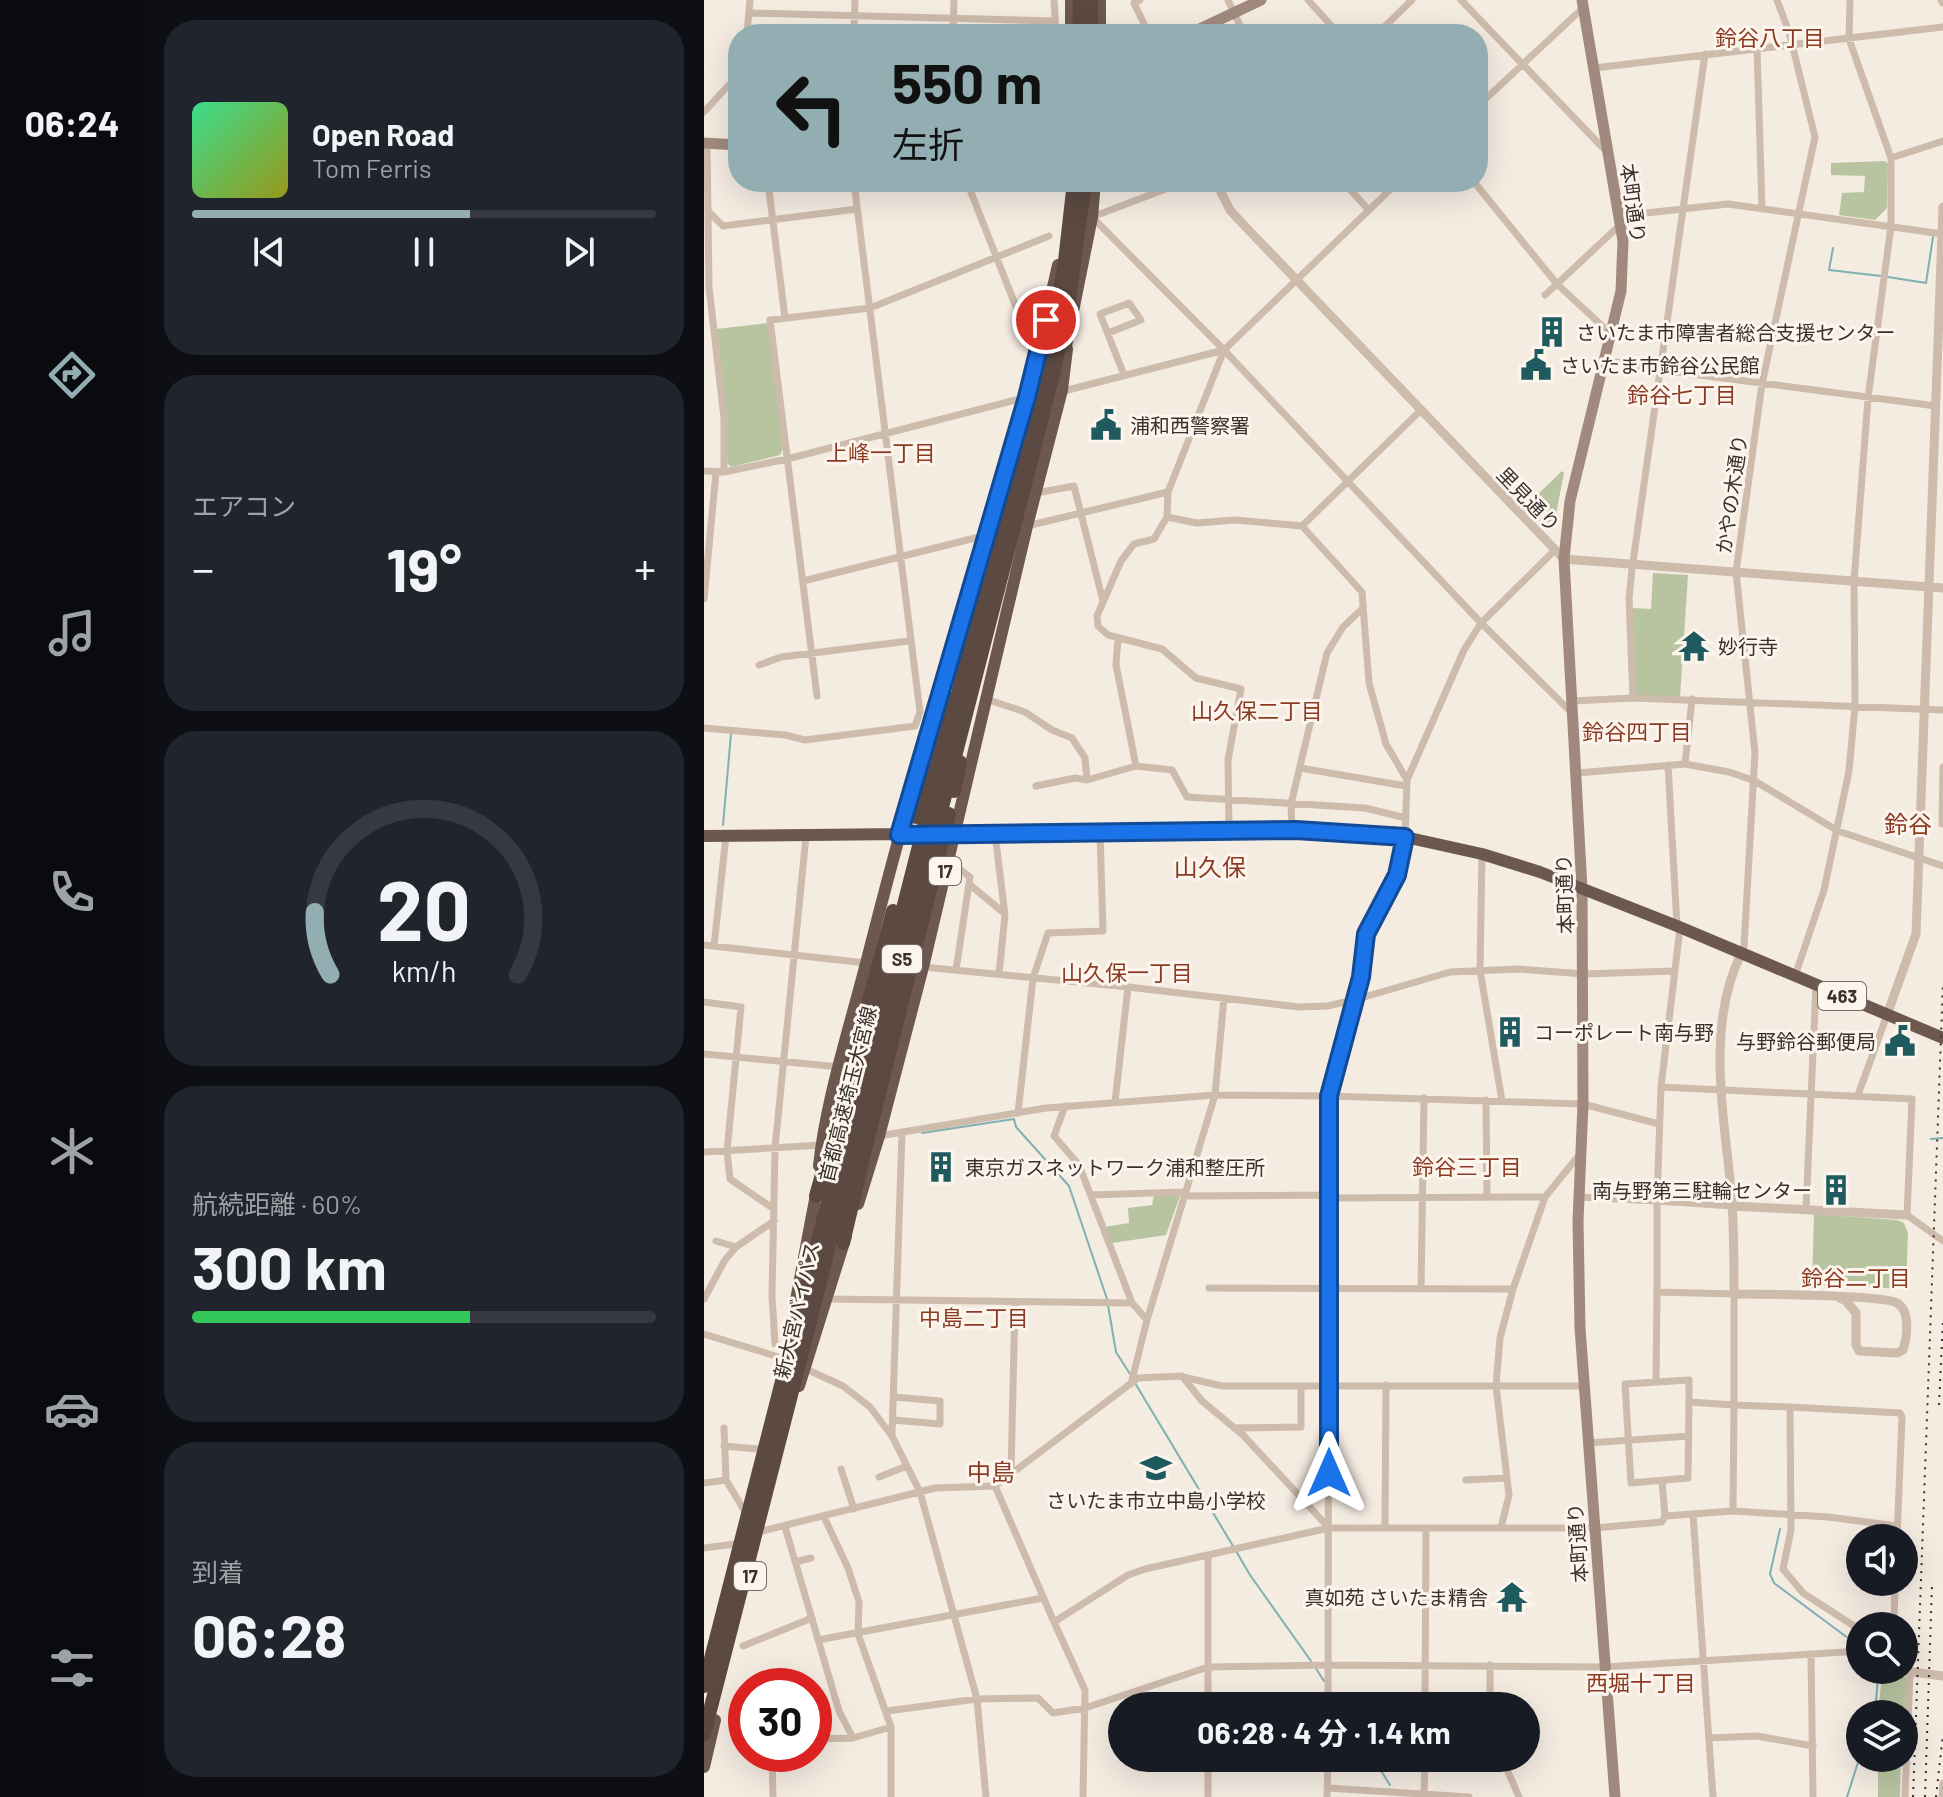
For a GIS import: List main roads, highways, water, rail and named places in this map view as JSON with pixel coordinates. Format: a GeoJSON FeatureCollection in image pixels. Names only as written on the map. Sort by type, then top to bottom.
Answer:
{"type":"FeatureCollection","features":[{"type":"Feature","properties":{"kind":"highway"},"geometry":{"type":"LineString","coordinates":[[1071,0],[1071,24]]}},
{"type":"Feature","properties":{"kind":"highway"},"geometry":{"type":"LineString","coordinates":[[1079,24],[1080,0]]}},
{"type":"Feature","properties":{"kind":"highway"},"geometry":{"type":"LineString","coordinates":[[1091,0],[1091,24]]}},
{"type":"Feature","properties":{"kind":"highway"},"geometry":{"type":"LineString","coordinates":[[1100,0],[1100,24]]}},
{"type":"Feature","properties":{"kind":"highway","name":"17"},"geometry":{"type":"LineString","coordinates":[[1057,394],[987,622],[933,815],[980,620],[1058,265],[1070,192]]}},
{"type":"Feature","properties":{"kind":"highway","name":"首都高速埼玉大宮線"},"geometry":{"type":"LineString","coordinates":[[704,1686],[1057,307],[1071,192]]}},
{"type":"Feature","properties":{"kind":"highway","name":"首都高速埼玉大宮線"},"geometry":{"type":"LineString","coordinates":[[704,1734],[1052,379],[1070,295],[1084,192]]}},
{"type":"Feature","properties":{"kind":"highway","name":"17"},"geometry":{"type":"LineString","coordinates":[[799,1386],[879,1136],[923,967],[1036,493],[1067,349],[1094,192]]}},
{"type":"Feature","properties":{"kind":"highway","name":"17"},"geometry":{"type":"LineString","coordinates":[[827,1142],[840,1067],[899,835],[1026,402]]}},
{"type":"Feature","properties":{"kind":"highway"},"geometry":{"type":"LineString","coordinates":[[816,1196],[827,1142],[910,850],[930,750],[1015,462]]}},
{"type":"Feature","properties":{"kind":"highway"},"geometry":{"type":"LineString","coordinates":[[843,1243],[945,833],[971,709],[973,683]]}},
{"type":"Feature","properties":{"kind":"highway","name":"463"},"geometry":{"type":"LineString","coordinates":[[704,836],[1292,830],[1405,837],[1482,854],[1582,889],[1943,1038]]}},
{"type":"Feature","properties":{"kind":"highway","name":"新大宮バイパス"},"geometry":{"type":"LineString","coordinates":[[704,1666],[782,1358],[922,860],[799,1386],[704,1767]]}},
{"type":"Feature","properties":{"kind":"highway","name":"17"},"geometry":{"type":"LineString","coordinates":[[793,1319],[816,1196]]}},
{"type":"Feature","properties":{"kind":"main road"},"geometry":{"type":"LineString","coordinates":[[1210,24],[1261,0]]}},
{"type":"Feature","properties":{"kind":"main road","name":"本町通り"},"geometry":{"type":"LineString","coordinates":[[1583,4],[1623,241],[1622,278],[1611,334],[1559,555],[1573,708],[1582,889],[1583,1104],[1578,1273],[1615,1797]]}},
{"type":"Feature","properties":{"kind":"main road"},"geometry":{"type":"LineString","coordinates":[[705,143],[728,144]]}},
{"type":"Feature","properties":{"kind":"waterway"},"geometry":{"type":"LineString","coordinates":[[1888,277],[1926,283],[1933,237]]}},
{"type":"Feature","properties":{"kind":"waterway"},"geometry":{"type":"LineString","coordinates":[[1833,248],[1829,270],[1881,276]]}},
{"type":"Feature","properties":{"kind":"waterway"},"geometry":{"type":"LineString","coordinates":[[723,825],[731,734]]}},
{"type":"Feature","properties":{"kind":"waterway"},"geometry":{"type":"LineString","coordinates":[[922,1133],[1014,1119],[1016,1127],[1069,1186],[1107,1299]]}},
{"type":"Feature","properties":{"kind":"waterway"},"geometry":{"type":"LineString","coordinates":[[1931,1139],[1943,1138]]}},
{"type":"Feature","properties":{"kind":"waterway"},"geometry":{"type":"LineString","coordinates":[[1108,1305],[1116,1352],[1130,1374]]}},
{"type":"Feature","properties":{"kind":"waterway"},"geometry":{"type":"LineString","coordinates":[[1135,1383],[1233,1546]]}},
{"type":"Feature","properties":{"kind":"waterway"},"geometry":{"type":"LineString","coordinates":[[1780,1529],[1770,1574],[1774,1583],[1846,1637]]}},
{"type":"Feature","properties":{"kind":"waterway"},"geometry":{"type":"LineString","coordinates":[[1236,1551],[1311,1661]]}},
{"type":"Feature","properties":{"kind":"waterway"},"geometry":{"type":"LineString","coordinates":[[1315,1667],[1324,1681]]}},
{"type":"Feature","properties":{"kind":"waterway"},"geometry":{"type":"LineString","coordinates":[[1876,1700],[1877,1684]]}},
{"type":"Feature","properties":{"kind":"waterway"},"geometry":{"type":"LineString","coordinates":[[1382,1772],[1390,1785]]}},
{"type":"Feature","properties":{"kind":"waterway"},"geometry":{"type":"LineString","coordinates":[[1847,1797],[1855,1772]]}},
{"type":"Feature","properties":{"kind":"railway"},"geometry":{"type":"LineString","coordinates":[[1913,1797],[1943,982]]}},
{"type":"Feature","properties":{"kind":"railway"},"geometry":{"type":"LineString","coordinates":[[1939,1405],[1943,1320]]}},
{"type":"Feature","properties":{"kind":"railway"},"geometry":{"type":"LineString","coordinates":[[1925,1797],[1932,1585]]}},
{"type":"Feature","properties":{"kind":"railway"},"geometry":{"type":"LineString","coordinates":[[1936,1797],[1943,1734]]}},
{"type":"Feature","properties":{"kind":"place","name":"さいたま市障害者総合支援センター"},"geometry":{"type":"Point","coordinates":[1552,332]}},
{"type":"Feature","properties":{"kind":"place","name":"さいたま市鈴谷公民館"},"geometry":{"type":"Point","coordinates":[1536,365]}},
{"type":"Feature","properties":{"kind":"place","name":"浦和西警察署"},"geometry":{"type":"Point","coordinates":[1106,425]}},
{"type":"Feature","properties":{"kind":"place","name":"妙行寺"},"geometry":{"type":"Point","coordinates":[1694,646]}},
{"type":"Feature","properties":{"kind":"place","name":"コーポレート南与野"},"geometry":{"type":"Point","coordinates":[1510,1032]}},
{"type":"Feature","properties":{"kind":"place","name":"与野鈴谷郵便局"},"geometry":{"type":"Point","coordinates":[1900,1041]}},
{"type":"Feature","properties":{"kind":"place","name":"東京ガスネットワーク浦和整圧所"},"geometry":{"type":"Point","coordinates":[941,1167]}},
{"type":"Feature","properties":{"kind":"place","name":"南与野第三駐輪センター"},"geometry":{"type":"Point","coordinates":[1836,1190]}},
{"type":"Feature","properties":{"kind":"place","name":"さいたま市立中島小学校"},"geometry":{"type":"Point","coordinates":[1156,1468]}},
{"type":"Feature","properties":{"kind":"place","name":"真如苑 さいたま精舎"},"geometry":{"type":"Point","coordinates":[1512,1597]}},
{"type":"Feature","properties":{"kind":"district","name":"鈴谷八丁目"},"geometry":{"type":"Point","coordinates":[1770,37]}},
{"type":"Feature","properties":{"kind":"district","name":"鈴谷七丁目"},"geometry":{"type":"Point","coordinates":[1682,394]}},
{"type":"Feature","properties":{"kind":"district","name":"上峰一丁目"},"geometry":{"type":"Point","coordinates":[881,452]}},
{"type":"Feature","properties":{"kind":"district","name":"山久保二丁目"},"geometry":{"type":"Point","coordinates":[1257,710]}},
{"type":"Feature","properties":{"kind":"district","name":"鈴谷四丁目"},"geometry":{"type":"Point","coordinates":[1637,731]}},
{"type":"Feature","properties":{"kind":"district","name":"鈴谷"},"geometry":{"type":"Point","coordinates":[1908,823]}},
{"type":"Feature","properties":{"kind":"district","name":"山久保"},"geometry":{"type":"Point","coordinates":[1210,866]}},
{"type":"Feature","properties":{"kind":"district","name":"山久保一丁目"},"geometry":{"type":"Point","coordinates":[1127,972]}},
{"type":"Feature","properties":{"kind":"district","name":"鈴谷三丁目"},"geometry":{"type":"Point","coordinates":[1467,1166]}},
{"type":"Feature","properties":{"kind":"district","name":"鈴谷二丁目"},"geometry":{"type":"Point","coordinates":[1856,1277]}},
{"type":"Feature","properties":{"kind":"district","name":"中島二丁目"},"geometry":{"type":"Point","coordinates":[974,1317]}},
{"type":"Feature","properties":{"kind":"district","name":"中島"},"geometry":{"type":"Point","coordinates":[991,1471]}},
{"type":"Feature","properties":{"kind":"district","name":"西堀十丁目"},"geometry":{"type":"Point","coordinates":[1641,1682]}}]}
